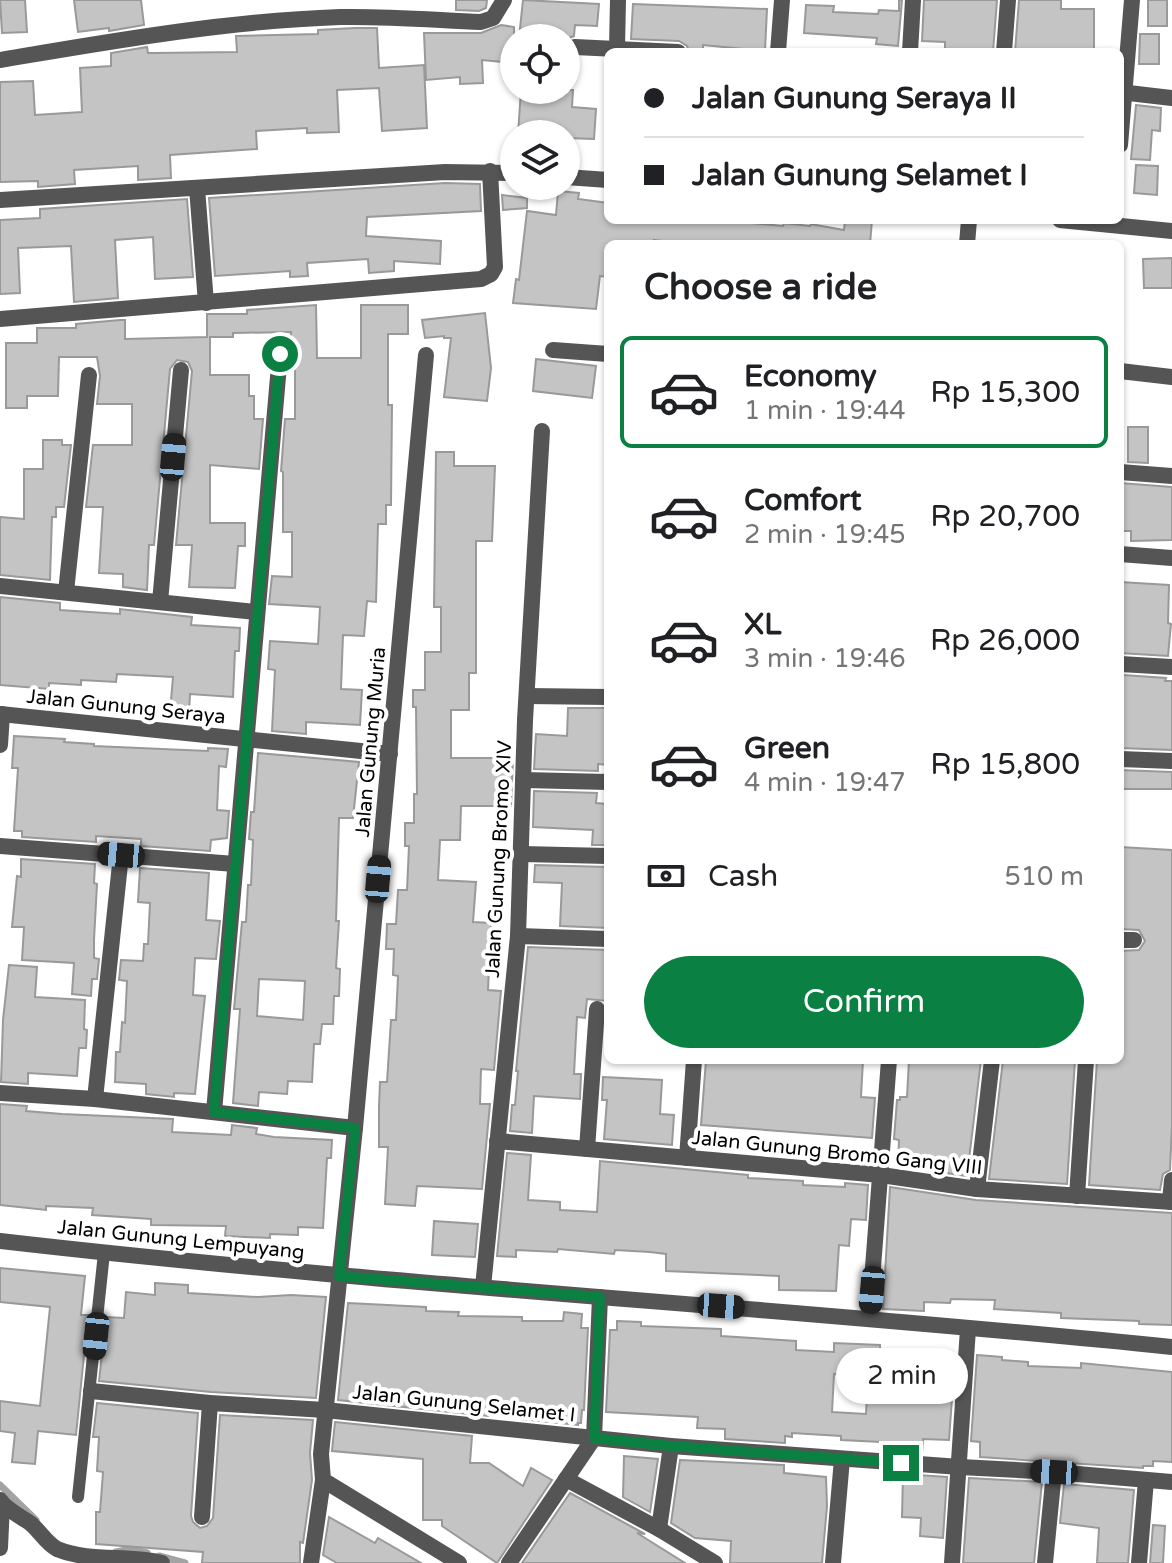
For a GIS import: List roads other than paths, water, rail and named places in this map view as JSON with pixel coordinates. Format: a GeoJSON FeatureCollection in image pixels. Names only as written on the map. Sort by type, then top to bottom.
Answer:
{"type":"FeatureCollection","features":[{"type":"Feature","properties":{"kind":"street"},"geometry":{"type":"LineString","coordinates":[[0,60],[154,34],[275,21],[342,17],[481,22],[493,18],[504,0]]}},
{"type":"Feature","properties":{"kind":"street"},"geometry":{"type":"LineString","coordinates":[[580,47],[617,48],[618,0]]}},
{"type":"Feature","properties":{"kind":"street"},"geometry":{"type":"LineString","coordinates":[[778,48],[782,0]]}},
{"type":"Feature","properties":{"kind":"street"},"geometry":{"type":"LineString","coordinates":[[910,48],[913,0]]}},
{"type":"Feature","properties":{"kind":"street"},"geometry":{"type":"LineString","coordinates":[[1004,48],[1008,0]]}},
{"type":"Feature","properties":{"kind":"street"},"geometry":{"type":"LineString","coordinates":[[1124,74],[1132,0]]}},
{"type":"Feature","properties":{"kind":"street"},"geometry":{"type":"LineString","coordinates":[[1124,92],[1172,98]]}},
{"type":"Feature","properties":{"kind":"street"},"geometry":{"type":"LineString","coordinates":[[0,319],[481,279],[491,274],[495,267],[490,171]]}},
{"type":"Feature","properties":{"kind":"street"},"geometry":{"type":"LineString","coordinates":[[0,200],[500,172]]}},
{"type":"Feature","properties":{"kind":"street"},"geometry":{"type":"LineString","coordinates":[[580,178],[604,180]]}},
{"type":"Feature","properties":{"kind":"street"},"geometry":{"type":"LineString","coordinates":[[197,188],[206,303]]}},
{"type":"Feature","properties":{"kind":"street"},"geometry":{"type":"LineString","coordinates":[[1120,224],[1172,231]]}},
{"type":"Feature","properties":{"kind":"street"},"geometry":{"type":"LineString","coordinates":[[553,350],[604,354]]}},
{"type":"Feature","properties":{"kind":"street"},"geometry":{"type":"LineString","coordinates":[[214,1112],[280,354]]}},
{"type":"Feature","properties":{"kind":"street","name":"Jalan Gunung Muria"},"geometry":{"type":"LineString","coordinates":[[311,1563],[323,1480],[321,1454],[325,1410],[355,1128],[426,355]]}},
{"type":"Feature","properties":{"kind":"street"},"geometry":{"type":"LineString","coordinates":[[160,602],[181,370]]}},
{"type":"Feature","properties":{"kind":"street"},"geometry":{"type":"LineString","coordinates":[[1124,371],[1172,377]]}},
{"type":"Feature","properties":{"kind":"street"},"geometry":{"type":"LineString","coordinates":[[66,592],[89,375]]}},
{"type":"Feature","properties":{"kind":"street","name":"Jalan Gunung Bromo XIV"},"geometry":{"type":"LineString","coordinates":[[483,1287],[518,936],[523,780],[542,431]]}},
{"type":"Feature","properties":{"kind":"street"},"geometry":{"type":"LineString","coordinates":[[1124,472],[1172,476]]}},
{"type":"Feature","properties":{"kind":"street"},"geometry":{"type":"LineString","coordinates":[[1124,554],[1172,558]]}},
{"type":"Feature","properties":{"kind":"street"},"geometry":{"type":"LineString","coordinates":[[0,586],[256,612]]}},
{"type":"Feature","properties":{"kind":"street"},"geometry":{"type":"LineString","coordinates":[[1124,664],[1172,667]]}},
{"type":"Feature","properties":{"kind":"street"},"geometry":{"type":"LineString","coordinates":[[527,696],[604,697]]}},
{"type":"Feature","properties":{"kind":"street","name":"Jalan Gunung Seraya"},"geometry":{"type":"LineString","coordinates":[[0,745],[1,714],[390,754]]}},
{"type":"Feature","properties":{"kind":"street"},"geometry":{"type":"LineString","coordinates":[[1124,759],[1172,761]]}},
{"type":"Feature","properties":{"kind":"street"},"geometry":{"type":"LineString","coordinates":[[523,780],[604,782]]}},
{"type":"Feature","properties":{"kind":"street"},"geometry":{"type":"LineString","coordinates":[[0,846],[235,864]]}},
{"type":"Feature","properties":{"kind":"street"},"geometry":{"type":"LineString","coordinates":[[522,854],[604,856]]}},
{"type":"Feature","properties":{"kind":"street"},"geometry":{"type":"LineString","coordinates":[[95,1099],[121,855]]}},
{"type":"Feature","properties":{"kind":"street"},"geometry":{"type":"LineString","coordinates":[[518,936],[604,939]]}},
{"type":"Feature","properties":{"kind":"street"},"geometry":{"type":"LineString","coordinates":[[587,1149],[597,1009]]}},
{"type":"Feature","properties":{"kind":"street"},"geometry":{"type":"LineString","coordinates":[[687,1158],[694,1064]]}},
{"type":"Feature","properties":{"kind":"street"},"geometry":{"type":"LineString","coordinates":[[869,1319],[889,1064]]}},
{"type":"Feature","properties":{"kind":"street"},"geometry":{"type":"LineString","coordinates":[[977,1189],[992,1064]]}},
{"type":"Feature","properties":{"kind":"street"},"geometry":{"type":"LineString","coordinates":[[1077,1196],[1086,1064]]}},
{"type":"Feature","properties":{"kind":"street"},"geometry":{"type":"LineString","coordinates":[[0,1093],[95,1099],[355,1128]]}},
{"type":"Feature","properties":{"kind":"street","name":"Jalan Gunung Bromo Gang VIII"},"geometry":{"type":"LineString","coordinates":[[497,1141],[881,1175],[977,1189],[1171,1202]]}},
{"type":"Feature","properties":{"kind":"street"},"geometry":{"type":"LineString","coordinates":[[1171,1202],[1172,1180]]}},
{"type":"Feature","properties":{"kind":"street","name":"Jalan Gunung Lempuyang"},"geometry":{"type":"LineString","coordinates":[[0,1241],[339,1276],[1172,1347]]}},
{"type":"Feature","properties":{"kind":"street"},"geometry":{"type":"LineString","coordinates":[[509,1563],[594,1438],[600,1297]]}},
{"type":"Feature","properties":{"kind":"street"},"geometry":{"type":"LineString","coordinates":[[952,1563],[968,1329]]}},
{"type":"Feature","properties":{"kind":"street","name":"Jalan Gunung Selamet I"},"geometry":{"type":"LineString","coordinates":[[91,1391],[325,1410],[671,1446],[1172,1482]]}},
{"type":"Feature","properties":{"kind":"street"},"geometry":{"type":"LineString","coordinates":[[202,1517],[210,1403]]}},
{"type":"Feature","properties":{"kind":"street"},"geometry":{"type":"LineString","coordinates":[[659,1529],[671,1446]]}},
{"type":"Feature","properties":{"kind":"street"},"geometry":{"type":"LineString","coordinates":[[833,1563],[842,1459]]}},
{"type":"Feature","properties":{"kind":"street"},"geometry":{"type":"LineString","coordinates":[[1045,1563],[1054,1472]]}},
{"type":"Feature","properties":{"kind":"street"},"geometry":{"type":"LineString","coordinates":[[566,1479],[715,1563]]}},
{"type":"Feature","properties":{"kind":"street"},"geometry":{"type":"LineString","coordinates":[[323,1480],[459,1563]]}},
{"type":"Feature","properties":{"kind":"street"},"geometry":{"type":"LineString","coordinates":[[1139,1563],[1146,1480]]}},
{"type":"Feature","properties":{"kind":"street"},"geometry":{"type":"LineString","coordinates":[[0,1548],[1,1502]]}},
{"type":"Feature","properties":{"kind":"street"},"geometry":{"type":"LineString","coordinates":[[1,1502],[58,1549],[72,1555],[103,1562],[131,1558],[162,1563]]}},
{"type":"Feature","properties":{"kind":"lane"},"geometry":{"type":"LineString","coordinates":[[78,1497],[104,1253]]}},
{"type":"Feature","properties":{"kind":"waterway"},"geometry":{"type":"LineString","coordinates":[[0,1485],[36,1520]]}},
{"type":"Feature","properties":{"kind":"waterway"},"geometry":{"type":"LineString","coordinates":[[116,1552],[131,1549],[147,1553]]}},
{"type":"Feature","properties":{"kind":"waterway"},"geometry":{"type":"LineString","coordinates":[[159,1556],[185,1563]]}}]}
